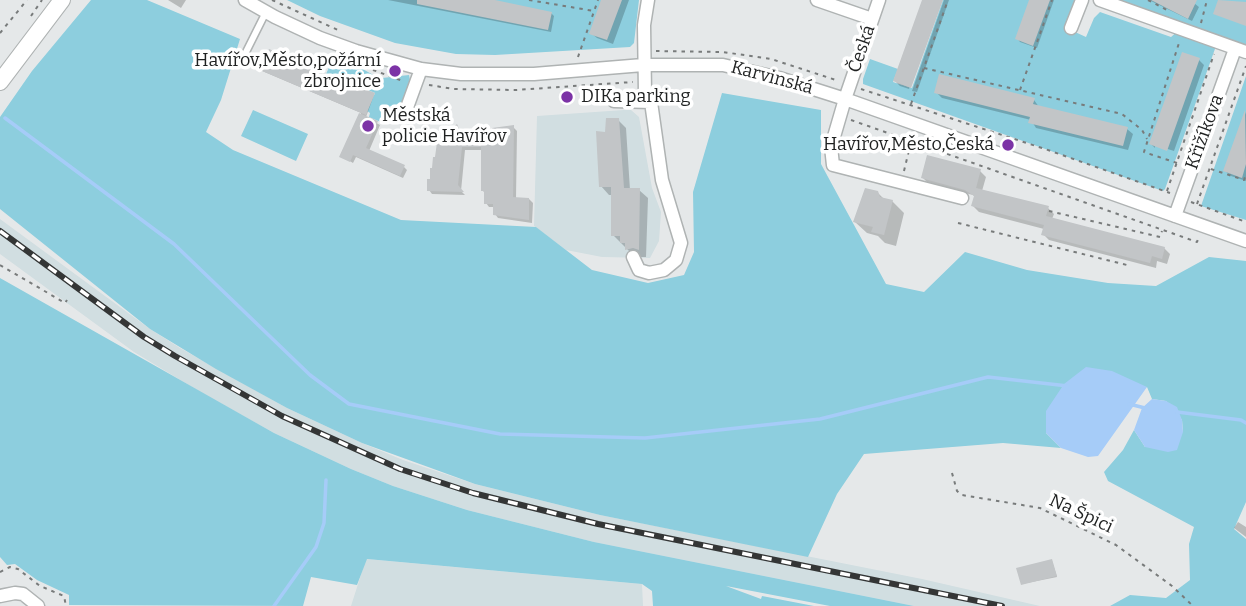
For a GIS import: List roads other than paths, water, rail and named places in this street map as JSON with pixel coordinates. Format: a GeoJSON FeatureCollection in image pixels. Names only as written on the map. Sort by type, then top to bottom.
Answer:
{"type":"FeatureCollection","features":[{"type":"Feature","properties":{"kind":"street"},"geometry":{"type":"LineString","coordinates":[[0,82],[62,0]]}},
{"type":"Feature","properties":{"kind":"street","name":"Karvinská"},"geometry":{"type":"LineString","coordinates":[[245,0],[269,6],[320,37],[356,51],[421,69],[461,75],[534,74],[644,58],[723,65],[779,78],[1246,241]]}},
{"type":"Feature","properties":{"kind":"street"},"geometry":{"type":"LineString","coordinates":[[633,257],[639,270],[649,273],[664,270],[676,260],[681,243],[662,180],[651,102],[645,93],[643,25],[648,0]]}},
{"type":"Feature","properties":{"kind":"street"},"geometry":{"type":"LineString","coordinates":[[817,0],[872,19]]}},
{"type":"Feature","properties":{"kind":"street","name":"Česká"},"geometry":{"type":"LineString","coordinates":[[879,0],[849,85],[831,147],[833,165],[961,198]]}},
{"type":"Feature","properties":{"kind":"street"},"geometry":{"type":"LineString","coordinates":[[1071,28],[1082,0]]}},
{"type":"Feature","properties":{"kind":"street"},"geometry":{"type":"LineString","coordinates":[[1100,0],[1241,50]]}},
{"type":"Feature","properties":{"kind":"street","name":"Křižíkova"},"geometry":{"type":"LineString","coordinates":[[1175,216],[1241,50]]}},
{"type":"Feature","properties":{"kind":"street"},"geometry":{"type":"LineString","coordinates":[[405,113],[421,69]]}},
{"type":"Feature","properties":{"kind":"street"},"geometry":{"type":"LineString","coordinates":[[614,101],[651,102]]}},
{"type":"Feature","properties":{"kind":"street"},"geometry":{"type":"LineString","coordinates":[[0,596],[23,594],[38,606]]}},
{"type":"Feature","properties":{"kind":"lane"},"geometry":{"type":"LineString","coordinates":[[241,62],[269,6]]}},
{"type":"Feature","properties":{"kind":"waterway"},"geometry":{"type":"LineString","coordinates":[[5,118],[174,244],[310,375],[349,404],[500,434],[645,438],[820,419],[988,377],[1068,386]]}},
{"type":"Feature","properties":{"kind":"waterway"},"geometry":{"type":"LineString","coordinates":[[1129,404],[1145,408]]}},
{"type":"Feature","properties":{"kind":"waterway"},"geometry":{"type":"LineString","coordinates":[[1177,412],[1241,420],[1246,423]]}},
{"type":"Feature","properties":{"kind":"waterway"},"geometry":{"type":"LineString","coordinates":[[274,606],[316,547],[324,523],[326,480]]}},
{"type":"Feature","properties":{"kind":"railway"},"geometry":{"type":"LineString","coordinates":[[0,231],[144,337],[175,356],[282,416],[400,469],[473,493],[598,524],[1002,606]]}},
{"type":"Feature","properties":{"kind":"place","name":"Havířov,Město,požární zbrojnice"},"geometry":{"type":"Point","coordinates":[395,71]}},
{"type":"Feature","properties":{"kind":"place","name":"DIKa parking"},"geometry":{"type":"Point","coordinates":[567,97]}},
{"type":"Feature","properties":{"kind":"place","name":"Městská policie Havířov"},"geometry":{"type":"Point","coordinates":[368,126]}},
{"type":"Feature","properties":{"kind":"place","name":"Havířov,Město,Česká"},"geometry":{"type":"Point","coordinates":[1008,145]}}]}
